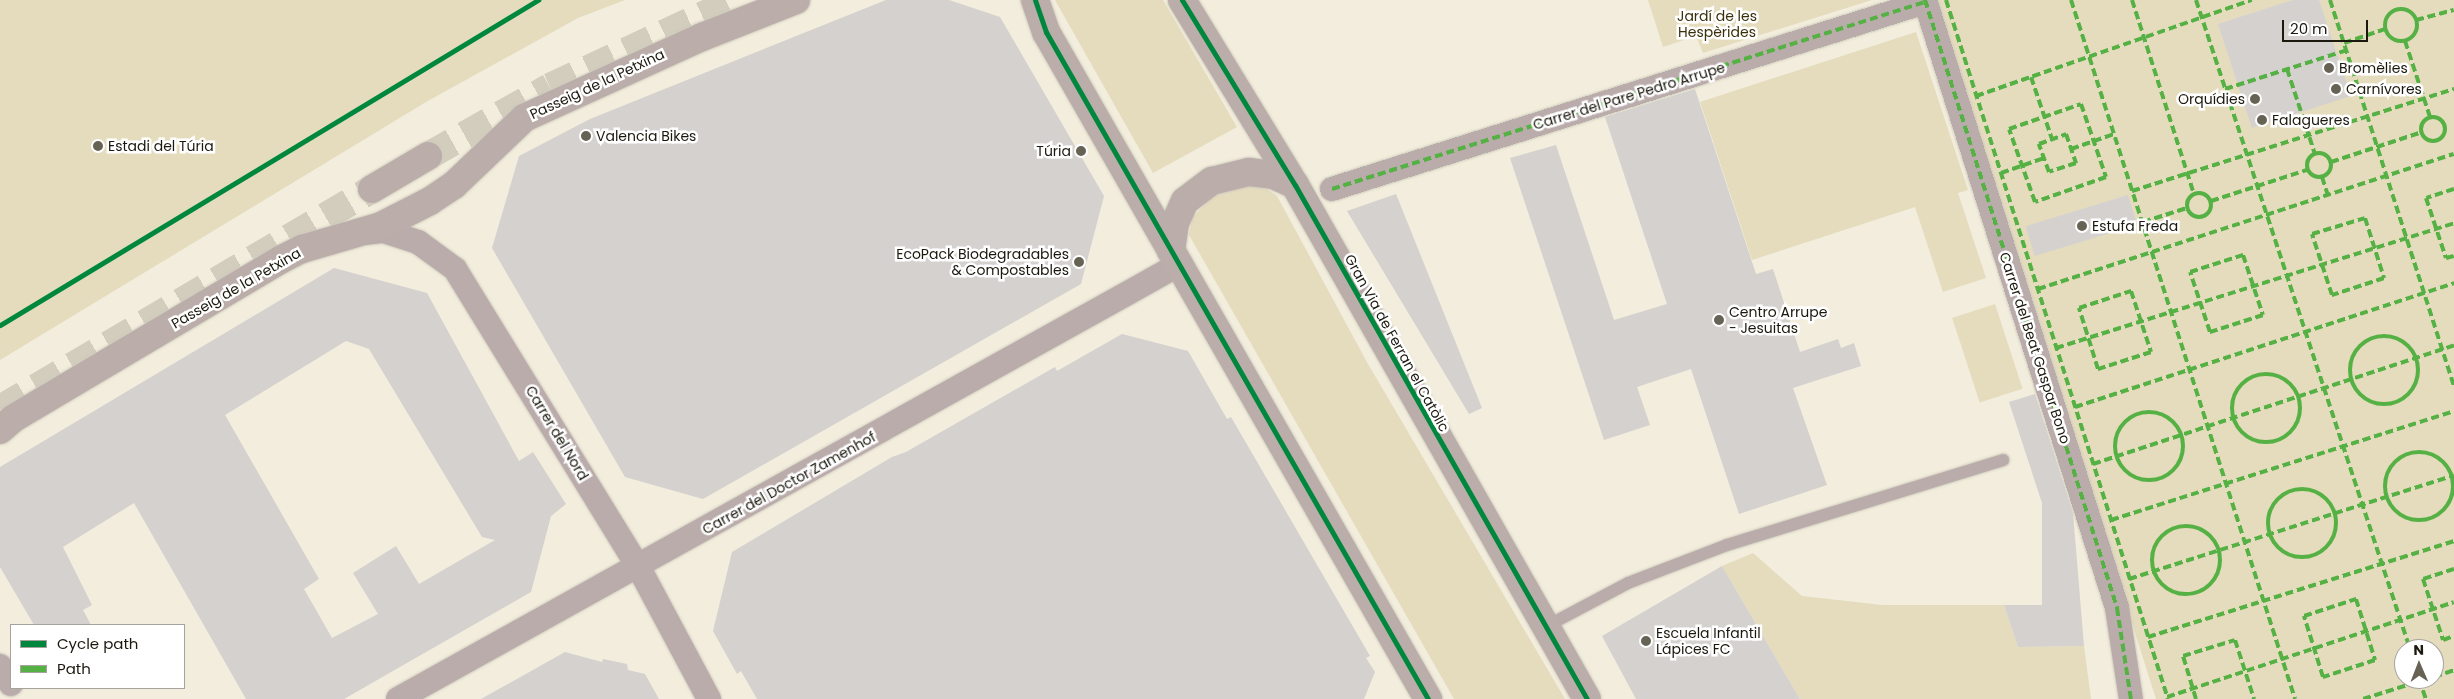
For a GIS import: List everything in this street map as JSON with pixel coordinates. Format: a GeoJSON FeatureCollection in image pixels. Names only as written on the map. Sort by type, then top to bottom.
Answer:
{"type":"FeatureCollection","features":[{"type":"Feature","properties":{"kind":"main road","name":"Passeig de la Petxina"},"geometry":{"type":"LineString","coordinates":[[0,430],[14,418],[280,260],[302,249],[380,226],[430,201],[454,185],[524,118],[544,107],[702,37],[796,0]]}},
{"type":"Feature","properties":{"kind":"main road"},"geometry":{"type":"LineString","coordinates":[[1035,0],[1046,32],[1428,699]]}},
{"type":"Feature","properties":{"kind":"main road","name":"Gran Via de Ferran el Catòlic"},"geometry":{"type":"LineString","coordinates":[[1182,0],[1295,185],[1587,699]]}},
{"type":"Feature","properties":{"kind":"main road"},"geometry":{"type":"LineString","coordinates":[[372,189],[428,156]]}},
{"type":"Feature","properties":{"kind":"main road"},"geometry":{"type":"LineString","coordinates":[[1175,258],[1175,223],[1185,201],[1212,181],[1249,172],[1273,175],[1295,185]]}},
{"type":"Feature","properties":{"kind":"street","name":"Carrer del Pare Pedro Arrupe"},"geometry":{"type":"LineString","coordinates":[[1332,189],[1925,1]]}},
{"type":"Feature","properties":{"kind":"street","name":"Carrer del Beat Gaspar Bono"},"geometry":{"type":"LineString","coordinates":[[1925,1],[2117,608],[2131,699]]}},
{"type":"Feature","properties":{"kind":"street","name":"Carrer del Nord"},"geometry":{"type":"LineString","coordinates":[[353,234],[384,232],[404,237],[438,254],[455,269],[639,568],[709,699]]}},
{"type":"Feature","properties":{"kind":"street","name":"Carrer del Doctor Zamenhof"},"geometry":{"type":"LineString","coordinates":[[398,699],[639,568],[1175,258]]}},
{"type":"Feature","properties":{"kind":"street"},"geometry":{"type":"LineString","coordinates":[[0,666],[10,682]]}},
{"type":"Feature","properties":{"kind":"lane"},"geometry":{"type":"LineString","coordinates":[[1545,627],[1628,583],[1727,545],[2003,460]]}},
{"type":"Feature","properties":{"kind":"green space"},"geometry":{"type":"Polygon","coordinates":[[[0,0],[625,0],[578,18],[426,102],[0,360],[0,0]]]}},
{"type":"Feature","properties":{"kind":"green space"},"geometry":{"type":"Polygon","coordinates":[[[1055,0],[1163,0],[1237,127],[1153,173],[1055,0]]]}},
{"type":"Feature","properties":{"kind":"green space","name":"Jardí de les Hespèrides"},"geometry":{"type":"Polygon","coordinates":[[[1648,0],[1872,0],[1703,53],[1696,36],[1663,47],[1648,0]]]}},
{"type":"Feature","properties":{"kind":"green space"},"geometry":{"type":"Polygon","coordinates":[[[1934,0],[2454,0],[2454,699],[2156,699],[1934,0]]]}},
{"type":"Feature","properties":{"kind":"green space"},"geometry":{"type":"Polygon","coordinates":[[[1916,32],[1968,190],[1958,193],[1986,278],[1943,292],[1915,207],[1752,260],[1700,102],[1916,32]]]}},
{"type":"Feature","properties":{"kind":"green space"},"geometry":{"type":"Polygon","coordinates":[[[1260,184],[1277,196],[1368,364],[1565,699],[1454,699],[1189,235],[1192,218],[1210,199],[1228,189],[1260,184]]]}},
{"type":"Feature","properties":{"kind":"green space"},"geometry":{"type":"Polygon","coordinates":[[[1995,304],[2023,389],[1980,403],[1952,318],[1995,304]]]}},
{"type":"Feature","properties":{"kind":"green space"},"geometry":{"type":"Polygon","coordinates":[[[1753,553],[1802,596],[1882,605],[2004,605],[2018,647],[2084,646],[2091,699],[1800,699],[1722,566],[1753,553]]]}},
{"type":"Feature","properties":{"kind":"building"},"geometry":{"type":"Polygon","coordinates":[[[886,0],[949,0],[1000,17],[1104,196],[1081,284],[703,499],[625,477],[492,248],[519,156],[590,119],[886,0]]]}},
{"type":"Feature","properties":{"kind":"building"},"geometry":{"type":"Polygon","coordinates":[[[2293,0],[2319,0],[2351,96],[2252,128],[2218,24],[2293,0]]]}},
{"type":"Feature","properties":{"kind":"building"},"geometry":{"type":"Polygon","coordinates":[[[1695,89],[1756,274],[1773,269],[1800,352],[1838,339],[1841,348],[1854,343],[1861,366],[1793,388],[1827,485],[1739,514],[1691,369],[1637,387],[1650,425],[1604,440],[1510,158],[1556,145],[1614,320],[1667,304],[1605,117],[1695,89]]]}},
{"type":"Feature","properties":{"kind":"building"},"geometry":{"type":"Polygon","coordinates":[[[1396,194],[1482,408],[1469,414],[1347,211],[1396,194]]]}},
{"type":"Feature","properties":{"kind":"building","name":"Estufa Freda"},"geometry":{"type":"Polygon","coordinates":[[[2128,195],[2137,225],[2035,256],[2026,226],[2128,195]]]}},
{"type":"Feature","properties":{"kind":"building"},"geometry":{"type":"Polygon","coordinates":[[[334,268],[427,293],[519,461],[533,452],[566,504],[551,516],[531,592],[344,699],[246,699],[134,503],[63,547],[92,605],[83,610],[90,624],[33,624],[0,567],[0,467],[334,268]],[[346,341],[225,415],[319,579],[304,589],[332,638],[378,614],[353,573],[396,546],[419,584],[495,540],[482,537],[369,349],[346,341]]]}},
{"type":"Feature","properties":{"kind":"building"},"geometry":{"type":"Polygon","coordinates":[[[1122,334],[1188,351],[1227,419],[1231,417],[1370,656],[1366,658],[1375,672],[1364,699],[757,699],[741,671],[737,674],[713,631],[732,552],[892,457],[906,452],[1055,367],[1057,371],[1122,334]]]}},
{"type":"Feature","properties":{"kind":"building"},"geometry":{"type":"Polygon","coordinates":[[[2035,394],[2073,513],[2084,646],[2018,647],[2004,605],[2042,605],[2042,503],[2009,402],[2035,394]]]}},
{"type":"Feature","properties":{"kind":"building"},"geometry":{"type":"Polygon","coordinates":[[[1722,566],[1800,699],[1636,699],[1602,636],[1722,566]]]}},
{"type":"Feature","properties":{"kind":"building"},"geometry":{"type":"Polygon","coordinates":[[[565,652],[602,662],[603,659],[627,664],[628,670],[645,674],[659,699],[481,699],[565,652]]]}},
{"type":"Feature","properties":{"kind":"tunnel"},"geometry":{"type":"LineString","coordinates":[[428,156],[550,87],[736,0]]}},
{"type":"Feature","properties":{"kind":"tunnel"},"geometry":{"type":"LineString","coordinates":[[0,409],[372,189]]}},
{"type":"Feature","properties":{"kind":"marked path"},"geometry":{"type":"LineString","coordinates":[[1925,0],[2117,608],[2131,699]]}},
{"type":"Feature","properties":{"kind":"marked path"},"geometry":{"type":"LineString","coordinates":[[1946,0],[2168,699]]}},
{"type":"Feature","properties":{"kind":"marked path"},"geometry":{"type":"LineString","coordinates":[[2071,0],[2295,699]]}},
{"type":"Feature","properties":{"kind":"marked path"},"geometry":{"type":"LineString","coordinates":[[2132,0],[2194,194]]}},
{"type":"Feature","properties":{"kind":"marked path"},"geometry":{"type":"LineString","coordinates":[[2196,0],[2407,639]]}},
{"type":"Feature","properties":{"kind":"marked path"},"geometry":{"type":"LineString","coordinates":[[1976,96],[2252,0]]}},
{"type":"Feature","properties":{"kind":"marked path"},"geometry":{"type":"LineString","coordinates":[[2330,0],[2454,386]]}},
{"type":"Feature","properties":{"kind":"marked path"},"geometry":{"type":"LineString","coordinates":[[1332,189],[1925,2]]}},
{"type":"Feature","properties":{"kind":"marked path"},"geometry":{"type":"LineString","coordinates":[[2401,9],[2407,10],[2412,14],[2416,19],[2417,25],[2416,31],[2412,36],[2407,40],[2401,41],[2395,40],[2390,36],[2386,31],[2385,25],[2386,19],[2390,14],[2395,10],[2401,9]]}},
{"type":"Feature","properties":{"kind":"marked path"},"geometry":{"type":"LineString","coordinates":[[2416,20],[2454,10]]}},
{"type":"Feature","properties":{"kind":"marked path"},"geometry":{"type":"LineString","coordinates":[[2344,43],[2385,29]]}},
{"type":"Feature","properties":{"kind":"marked path"},"geometry":{"type":"LineString","coordinates":[[2405,41],[2430,117]]}},
{"type":"Feature","properties":{"kind":"marked path"},"geometry":{"type":"LineString","coordinates":[[2225,89],[2347,50]]}},
{"type":"Feature","properties":{"kind":"marked path"},"geometry":{"type":"LineString","coordinates":[[2287,69],[2315,154]]}},
{"type":"Feature","properties":{"kind":"marked path"},"geometry":{"type":"LineString","coordinates":[[2031,77],[2052,139]]}},
{"type":"Feature","properties":{"kind":"marked path"},"geometry":{"type":"LineString","coordinates":[[2132,191],[2454,89]]}},
{"type":"Feature","properties":{"kind":"marked path"},"geometry":{"type":"LineString","coordinates":[[2081,104],[2106,177],[2035,202],[2009,129],[2081,104]]}},
{"type":"Feature","properties":{"kind":"marked path"},"geometry":{"type":"LineString","coordinates":[[2433,117],[2442,120],[2445,129],[2442,138],[2433,141],[2424,138],[2421,129],[2424,120],[2433,117]]}},
{"type":"Feature","properties":{"kind":"marked path"},"geometry":{"type":"LineString","coordinates":[[2331,162],[2422,132]]}},
{"type":"Feature","properties":{"kind":"marked path"},"geometry":{"type":"LineString","coordinates":[[2066,134],[2076,163],[2049,172],[2039,144],[2066,134]]}},
{"type":"Feature","properties":{"kind":"marked path"},"geometry":{"type":"LineString","coordinates":[[2071,149],[2114,134]]}},
{"type":"Feature","properties":{"kind":"marked path"},"geometry":{"type":"LineString","coordinates":[[2319,153],[2328,156],[2331,165],[2328,174],[2319,177],[2310,174],[2307,165],[2310,156],[2319,153]]}},
{"type":"Feature","properties":{"kind":"marked path"},"geometry":{"type":"LineString","coordinates":[[2038,289],[2454,154]]}},
{"type":"Feature","properties":{"kind":"marked path"},"geometry":{"type":"LineString","coordinates":[[2001,173],[2044,158]]}},
{"type":"Feature","properties":{"kind":"marked path"},"geometry":{"type":"LineString","coordinates":[[2211,201],[2307,170]]}},
{"type":"Feature","properties":{"kind":"marked path"},"geometry":{"type":"LineString","coordinates":[[2322,177],[2328,195]]}},
{"type":"Feature","properties":{"kind":"marked path"},"geometry":{"type":"LineString","coordinates":[[2454,189],[2426,198],[2446,258],[2454,256]]}},
{"type":"Feature","properties":{"kind":"marked path"},"geometry":{"type":"LineString","coordinates":[[2199,193],[2208,196],[2211,205],[2208,214],[2199,217],[2190,214],[2187,205],[2190,196],[2199,193]]}},
{"type":"Feature","properties":{"kind":"marked path"},"geometry":{"type":"LineString","coordinates":[[2143,222],[2187,208]]}},
{"type":"Feature","properties":{"kind":"marked path"},"geometry":{"type":"LineString","coordinates":[[2365,218],[2384,278],[2332,295],[2312,234],[2365,218]]}},
{"type":"Feature","properties":{"kind":"marked path"},"geometry":{"type":"LineString","coordinates":[[2056,348],[2454,223]]}},
{"type":"Feature","properties":{"kind":"marked path"},"geometry":{"type":"LineString","coordinates":[[2243,255],[2263,315],[2210,332],[2190,272],[2243,255]]}},
{"type":"Feature","properties":{"kind":"marked path"},"geometry":{"type":"LineString","coordinates":[[2075,407],[2454,283]]}},
{"type":"Feature","properties":{"kind":"marked path"},"geometry":{"type":"LineString","coordinates":[[2131,291],[2151,352],[2098,369],[2079,308],[2131,291]]}},
{"type":"Feature","properties":{"kind":"marked path"},"geometry":{"type":"LineString","coordinates":[[2384,336],[2397,339],[2408,346],[2415,357],[2418,370],[2415,383],[2408,394],[2397,401],[2384,404],[2371,401],[2360,394],[2353,383],[2350,370],[2353,357],[2360,346],[2371,339],[2384,336]]}},
{"type":"Feature","properties":{"kind":"marked path"},"geometry":{"type":"LineString","coordinates":[[2093,464],[2454,345]]}},
{"type":"Feature","properties":{"kind":"marked path"},"geometry":{"type":"LineString","coordinates":[[2266,374],[2279,377],[2290,384],[2297,395],[2300,408],[2297,421],[2290,432],[2279,439],[2266,442],[2253,439],[2242,432],[2235,421],[2232,408],[2235,395],[2242,384],[2253,377],[2266,374]]}},
{"type":"Feature","properties":{"kind":"marked path"},"geometry":{"type":"LineString","coordinates":[[2111,520],[2454,411]]}},
{"type":"Feature","properties":{"kind":"marked path"},"geometry":{"type":"LineString","coordinates":[[2149,412],[2162,415],[2173,422],[2180,433],[2183,446],[2180,459],[2173,470],[2162,477],[2149,480],[2136,477],[2125,470],[2118,459],[2115,446],[2118,433],[2125,422],[2136,415],[2149,412]]}},
{"type":"Feature","properties":{"kind":"marked path"},"geometry":{"type":"LineString","coordinates":[[2419,452],[2432,455],[2443,462],[2450,473],[2453,486],[2450,499],[2443,510],[2432,517],[2419,520],[2406,517],[2395,510],[2388,499],[2385,486],[2388,473],[2395,462],[2406,455],[2419,452]]}},
{"type":"Feature","properties":{"kind":"marked path"},"geometry":{"type":"LineString","coordinates":[[2129,579],[2454,475]]}},
{"type":"Feature","properties":{"kind":"marked path"},"geometry":{"type":"LineString","coordinates":[[2302,489],[2315,492],[2326,499],[2333,510],[2336,523],[2333,536],[2326,547],[2315,554],[2302,557],[2289,554],[2278,547],[2271,536],[2268,523],[2271,510],[2278,499],[2289,492],[2302,489]]}},
{"type":"Feature","properties":{"kind":"marked path"},"geometry":{"type":"LineString","coordinates":[[2186,526],[2199,529],[2210,536],[2217,547],[2220,560],[2217,573],[2210,584],[2199,591],[2186,594],[2173,591],[2162,584],[2155,573],[2152,560],[2155,547],[2162,536],[2173,529],[2186,526]]}},
{"type":"Feature","properties":{"kind":"marked path"},"geometry":{"type":"LineString","coordinates":[[2148,637],[2454,541]]}},
{"type":"Feature","properties":{"kind":"marked path"},"geometry":{"type":"LineString","coordinates":[[2454,569],[2423,579],[2443,640],[2454,636]]}},
{"type":"Feature","properties":{"kind":"marked path"},"geometry":{"type":"LineString","coordinates":[[2356,599],[2375,660],[2323,677],[2304,616],[2356,599]]}},
{"type":"Feature","properties":{"kind":"marked path"},"geometry":{"type":"LineString","coordinates":[[2167,697],[2454,602]]}},
{"type":"Feature","properties":{"kind":"marked path"},"geometry":{"type":"LineString","coordinates":[[2196,699],[2183,656],[2235,640],[2254,699]]}},
{"type":"Feature","properties":{"kind":"marked path"},"geometry":{"type":"LineString","coordinates":[[2444,674],[2454,670]]}},
{"type":"Feature","properties":{"kind":"marked path"},"geometry":{"type":"LineString","coordinates":[[2363,699],[2395,689]]}},
{"type":"Feature","properties":{"kind":"marked path"},"geometry":{"type":"LineString","coordinates":[[2422,689],[2426,699]]}},
{"type":"Feature","properties":{"kind":"cycle path"},"geometry":{"type":"LineString","coordinates":[[0,325],[538,0]]}},
{"type":"Feature","properties":{"kind":"cycle path"},"geometry":{"type":"LineString","coordinates":[[1035,0],[1046,32],[1428,699]]}},
{"type":"Feature","properties":{"kind":"cycle path"},"geometry":{"type":"LineString","coordinates":[[1182,0],[1295,185],[1587,699]]}},
{"type":"Feature","properties":{"kind":"place","name":"Bromèlies"},"geometry":{"type":"Point","coordinates":[2329,68]}},
{"type":"Feature","properties":{"kind":"place","name":"Carnívores"},"geometry":{"type":"Point","coordinates":[2336,89]}},
{"type":"Feature","properties":{"kind":"place","name":"Orquídies"},"geometry":{"type":"Point","coordinates":[2255,99]}},
{"type":"Feature","properties":{"kind":"place","name":"Falagueres"},"geometry":{"type":"Point","coordinates":[2262,120]}},
{"type":"Feature","properties":{"kind":"place","name":"Valencia Bikes"},"geometry":{"type":"Point","coordinates":[586,136]}},
{"type":"Feature","properties":{"kind":"place","name":"Estadi del Túria"},"geometry":{"type":"Point","coordinates":[98,146]}},
{"type":"Feature","properties":{"kind":"place","name":"Túria"},"geometry":{"type":"Point","coordinates":[1081,151]}},
{"type":"Feature","properties":{"kind":"place","name":"Estufa Freda"},"geometry":{"type":"Point","coordinates":[2082,226]}},
{"type":"Feature","properties":{"kind":"place","name":"EcoPack Biodegradables & Compostables"},"geometry":{"type":"Point","coordinates":[1079,262]}},
{"type":"Feature","properties":{"kind":"place","name":"Centro Arrupe - Jesuitas"},"geometry":{"type":"Point","coordinates":[1719,320]}},
{"type":"Feature","properties":{"kind":"place","name":"Escuela Infantil Lápices FC"},"geometry":{"type":"Point","coordinates":[1646,641]}}]}
